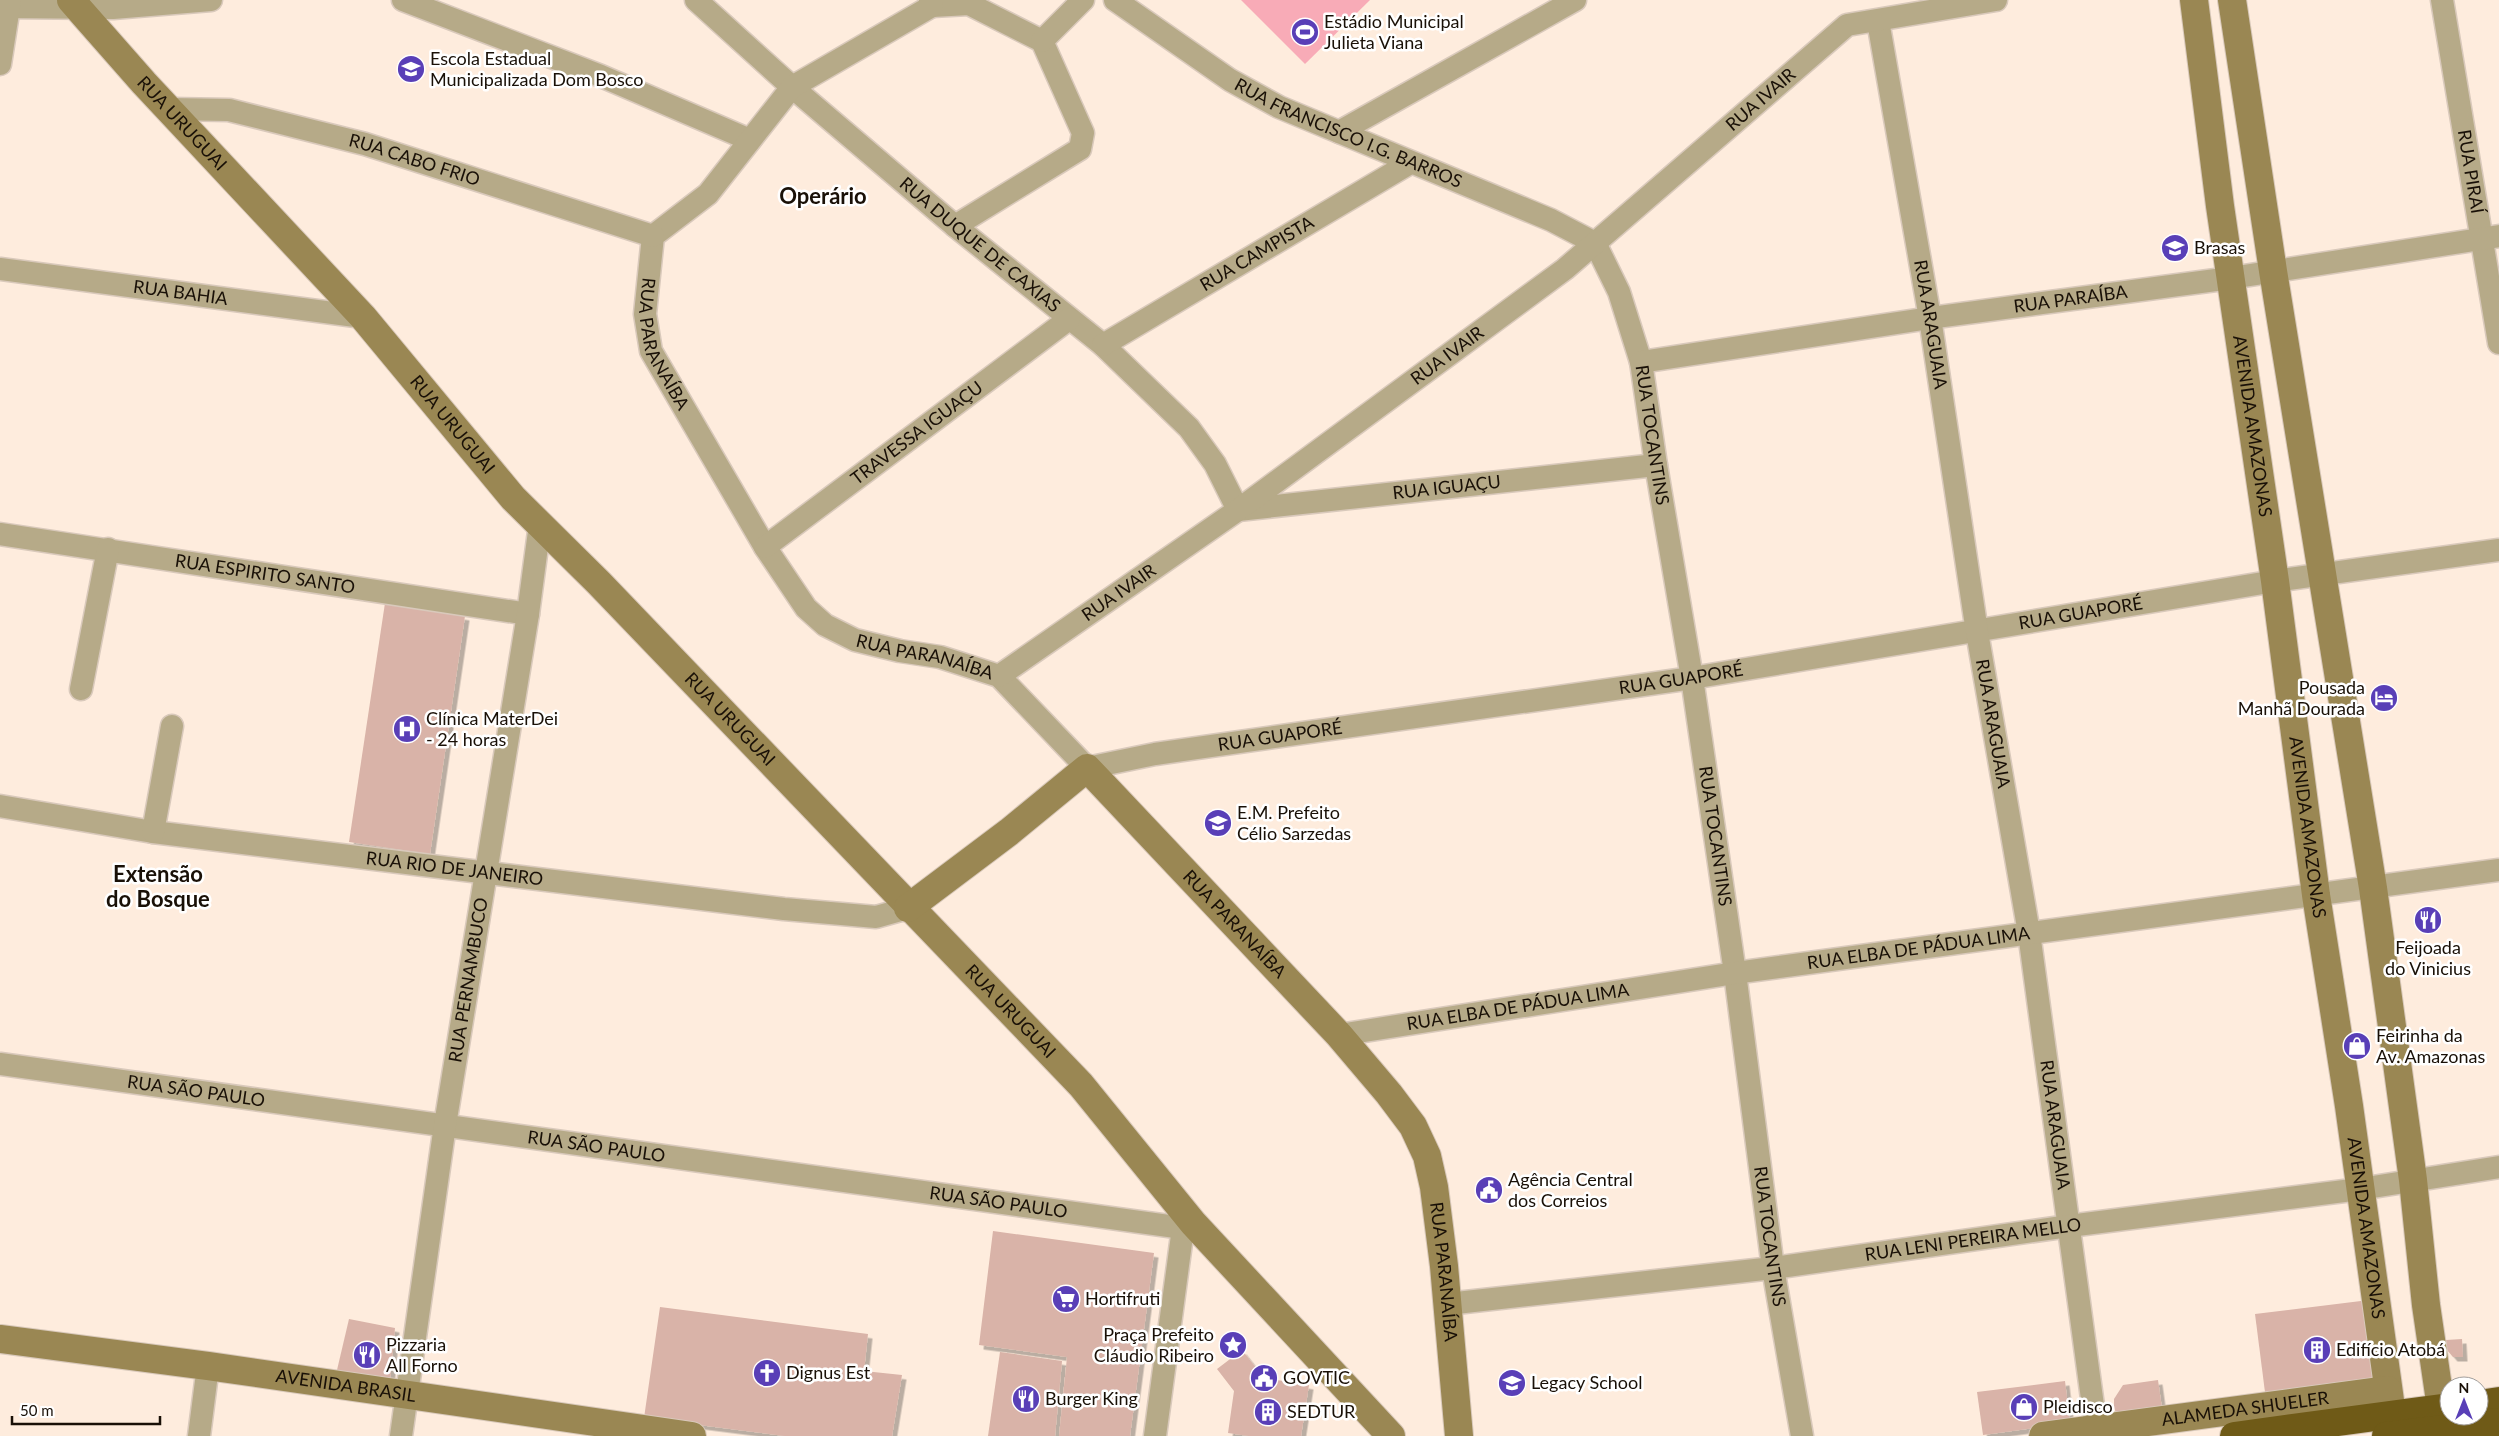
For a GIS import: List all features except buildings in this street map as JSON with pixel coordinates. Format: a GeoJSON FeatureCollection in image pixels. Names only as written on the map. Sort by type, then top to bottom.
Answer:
{"type":"FeatureCollection","features":[{"type":"Feature","properties":{"kind":"highway"},"geometry":{"type":"LineString","coordinates":[[2234,1436],[2439,1409]]}},
{"type":"Feature","properties":{"kind":"highway"},"geometry":{"type":"LineString","coordinates":[[2389,1414],[2499,1422]]}},
{"type":"Feature","properties":{"kind":"street"},"geometry":{"type":"LineString","coordinates":[[0,64],[6,5],[74,3],[112,8],[211,0]]}},
{"type":"Feature","properties":{"kind":"street"},"geometry":{"type":"LineString","coordinates":[[403,0],[601,76],[750,140]]}},
{"type":"Feature","properties":{"kind":"street","name":"RUA DUQUE DE CAXIAS"},"geometry":{"type":"LineString","coordinates":[[696,0],[792,87],[955,226],[1103,345],[1189,428],[1215,464],[1238,510]]}},
{"type":"Feature","properties":{"kind":"street"},"geometry":{"type":"LineString","coordinates":[[1042,41],[1083,0]]}},
{"type":"Feature","properties":{"kind":"street","name":"RUA FRANCISCO I.G. BARROS"},"geometry":{"type":"LineString","coordinates":[[1115,0],[1230,80],[1279,107],[1551,220],[1595,243]]}},
{"type":"Feature","properties":{"kind":"street"},"geometry":{"type":"LineString","coordinates":[[1339,132],[1574,0]]}},
{"type":"Feature","properties":{"kind":"street","name":"RUA IVAIR"},"geometry":{"type":"LineString","coordinates":[[999,676],[1238,510],[1566,269],[1847,25],[1996,0]]}},
{"type":"Feature","properties":{"kind":"street","name":"AVENIDA AMAZONAS"},"geometry":{"type":"LineString","coordinates":[[2194,0],[2220,206],[2275,581],[2316,895],[2360,1189],[2389,1414]]}},
{"type":"Feature","properties":{"kind":"street"},"geometry":{"type":"LineString","coordinates":[[2232,0],[2273,271],[2374,888],[2413,1180],[2426,1305],[2439,1376]]}},
{"type":"Feature","properties":{"kind":"street","name":"RUA PIRAÍ"},"geometry":{"type":"LineString","coordinates":[[2442,0],[2491,237],[2499,343]]}},
{"type":"Feature","properties":{"kind":"street","name":"RUA URUGUAI"},"geometry":{"type":"LineString","coordinates":[[74,3],[144,83],[363,317],[513,498],[1081,1086],[1188,1226],[1391,1436]]}},
{"type":"Feature","properties":{"kind":"street"},"geometry":{"type":"LineString","coordinates":[[653,236],[708,194],[792,87],[931,3],[969,4],[1042,41],[1083,133],[1080,149],[955,226]]}},
{"type":"Feature","properties":{"kind":"street","name":"RUA ARAGUAIA"},"geometry":{"type":"LineString","coordinates":[[1878,21],[1930,318],[1977,632],[2029,933],[2096,1428]]}},
{"type":"Feature","properties":{"kind":"street","name":"RUA CABO FRIO"},"geometry":{"type":"LineString","coordinates":[[170,109],[229,110],[365,144],[653,236]]}},
{"type":"Feature","properties":{"kind":"street","name":"RUA CAMPISTA"},"geometry":{"type":"LineString","coordinates":[[1103,345],[1410,163]]}},
{"type":"Feature","properties":{"kind":"street","name":"RUA PARANAÍBA"},"geometry":{"type":"LineString","coordinates":[[653,236],[645,314],[651,351],[765,547],[806,608],[826,625],[855,640],[900,652],[940,657],[999,676],[1338,1035],[1389,1094],[1413,1126],[1427,1156],[1434,1187],[1459,1436]]}},
{"type":"Feature","properties":{"kind":"street","name":"RUA PARAÍBA"},"geometry":{"type":"LineString","coordinates":[[1641,362],[1930,318],[2232,278],[2491,237]]}},
{"type":"Feature","properties":{"kind":"street","name":"RUA TOCANTINS"},"geometry":{"type":"LineString","coordinates":[[1595,243],[1619,292],[1641,362],[1656,465],[1692,678],[1735,973],[1773,1268],[1802,1436]]}},
{"type":"Feature","properties":{"kind":"street","name":"RUA BAHIA"},"geometry":{"type":"LineString","coordinates":[[0,269],[363,317]]}},
{"type":"Feature","properties":{"kind":"street","name":"TRAVESSA IGUAÇU"},"geometry":{"type":"LineString","coordinates":[[765,547],[1069,319]]}},
{"type":"Feature","properties":{"kind":"street","name":"RUA IGUAÇU"},"geometry":{"type":"LineString","coordinates":[[1238,510],[1656,465]]}},
{"type":"Feature","properties":{"kind":"street","name":"RUA PERNAMBUCO"},"geometry":{"type":"LineString","coordinates":[[401,1436],[445,1125],[528,614],[540,524]]}},
{"type":"Feature","properties":{"kind":"street","name":"RUA ESPIRITO SANTO"},"geometry":{"type":"LineString","coordinates":[[0,534],[528,614]]}},
{"type":"Feature","properties":{"kind":"street"},"geometry":{"type":"LineString","coordinates":[[81,689],[108,549]]}},
{"type":"Feature","properties":{"kind":"street","name":"RUA GUAPORÉ"},"geometry":{"type":"LineString","coordinates":[[908,908],[1009,832],[1087,768],[1164,753],[1692,678],[2275,581],[2499,550]]}},
{"type":"Feature","properties":{"kind":"street"},"geometry":{"type":"LineString","coordinates":[[153,832],[172,726]]}},
{"type":"Feature","properties":{"kind":"street","name":"RUA RIO DE JANEIRO"},"geometry":{"type":"LineString","coordinates":[[0,806],[153,832],[784,909],[876,917],[908,908]]}},
{"type":"Feature","properties":{"kind":"street","name":"RUA ELBA DE PÁDUA LIMA"},"geometry":{"type":"LineString","coordinates":[[1338,1035],[1735,973],[2499,870]]}},
{"type":"Feature","properties":{"kind":"street","name":"RUA SÃO PAULO"},"geometry":{"type":"LineString","coordinates":[[0,1064],[1188,1226]]}},
{"type":"Feature","properties":{"kind":"street","name":"RUA LENI PEREIRA MELLO"},"geometry":{"type":"LineString","coordinates":[[1447,1304],[1773,1268],[2068,1226],[2360,1189],[2499,1167]]}},
{"type":"Feature","properties":{"kind":"street"},"geometry":{"type":"LineString","coordinates":[[1155,1436],[1188,1226]]}},
{"type":"Feature","properties":{"kind":"street","name":"AVENIDA BRASIL"},"geometry":{"type":"LineString","coordinates":[[0,1339],[208,1366],[692,1436]]}},
{"type":"Feature","properties":{"kind":"street"},"geometry":{"type":"LineString","coordinates":[[199,1436],[208,1366]]}},
{"type":"Feature","properties":{"kind":"street","name":"ALAMEDA SHUELER"},"geometry":{"type":"LineString","coordinates":[[2043,1436],[2096,1428],[2389,1414]]}},
{"type":"Feature","properties":{"kind":"shaded area","name":"Estádio Municipal Julieta Viana"},"geometry":{"type":"Polygon","coordinates":[[[1241,0],[1370,0],[1305,64],[1241,0]]]}},
{"type":"Feature","properties":{"kind":"place","name":"Estádio Municipal Julieta Viana"},"geometry":{"type":"Point","coordinates":[1305,32]}},
{"type":"Feature","properties":{"kind":"place","name":"Escola Estadual Municipalizada Dom Bosco"},"geometry":{"type":"Point","coordinates":[411,69]}},
{"type":"Feature","properties":{"kind":"place","name":"Brasas"},"geometry":{"type":"Point","coordinates":[2175,248]}},
{"type":"Feature","properties":{"kind":"place","name":"Pousada Manhã Dourada"},"geometry":{"type":"Point","coordinates":[2384,698]}},
{"type":"Feature","properties":{"kind":"place","name":"Clínica MaterDei - 24 horas"},"geometry":{"type":"Point","coordinates":[407,729]}},
{"type":"Feature","properties":{"kind":"place","name":"E.M. Prefeito Célio Sarzedas"},"geometry":{"type":"Point","coordinates":[1218,823]}},
{"type":"Feature","properties":{"kind":"place","name":"Feijoada do Vinicius"},"geometry":{"type":"Point","coordinates":[2428,920]}},
{"type":"Feature","properties":{"kind":"place","name":"Feirinha da Av. Amazonas"},"geometry":{"type":"Point","coordinates":[2357,1046]}},
{"type":"Feature","properties":{"kind":"place","name":"Agência Central dos Correios"},"geometry":{"type":"Point","coordinates":[1489,1190]}},
{"type":"Feature","properties":{"kind":"place","name":"Hortifruti"},"geometry":{"type":"Point","coordinates":[1066,1299]}},
{"type":"Feature","properties":{"kind":"place","name":"Praça Prefeito Cláudio Ribeiro"},"geometry":{"type":"Point","coordinates":[1233,1345]}},
{"type":"Feature","properties":{"kind":"place","name":"Edifício Atobá"},"geometry":{"type":"Point","coordinates":[2317,1350]}},
{"type":"Feature","properties":{"kind":"place","name":"Pizzaria All Forno"},"geometry":{"type":"Point","coordinates":[367,1355]}},
{"type":"Feature","properties":{"kind":"place","name":"Dignus Est"},"geometry":{"type":"Point","coordinates":[767,1373]}},
{"type":"Feature","properties":{"kind":"place","name":"GOVTIC"},"geometry":{"type":"Point","coordinates":[1264,1378]}},
{"type":"Feature","properties":{"kind":"place","name":"Legacy School"},"geometry":{"type":"Point","coordinates":[1512,1383]}},
{"type":"Feature","properties":{"kind":"place","name":"Burger King"},"geometry":{"type":"Point","coordinates":[1026,1399]}},
{"type":"Feature","properties":{"kind":"place","name":"Pleidisco"},"geometry":{"type":"Point","coordinates":[2024,1407]}},
{"type":"Feature","properties":{"kind":"place","name":"SEDTUR"},"geometry":{"type":"Point","coordinates":[1268,1412]}},
{"type":"Feature","properties":{"kind":"district","name":"Operário"},"geometry":{"type":"Point","coordinates":[823,196]}},
{"type":"Feature","properties":{"kind":"district","name":"Extensão do Bosque"},"geometry":{"type":"Point","coordinates":[158,886]}}]}
